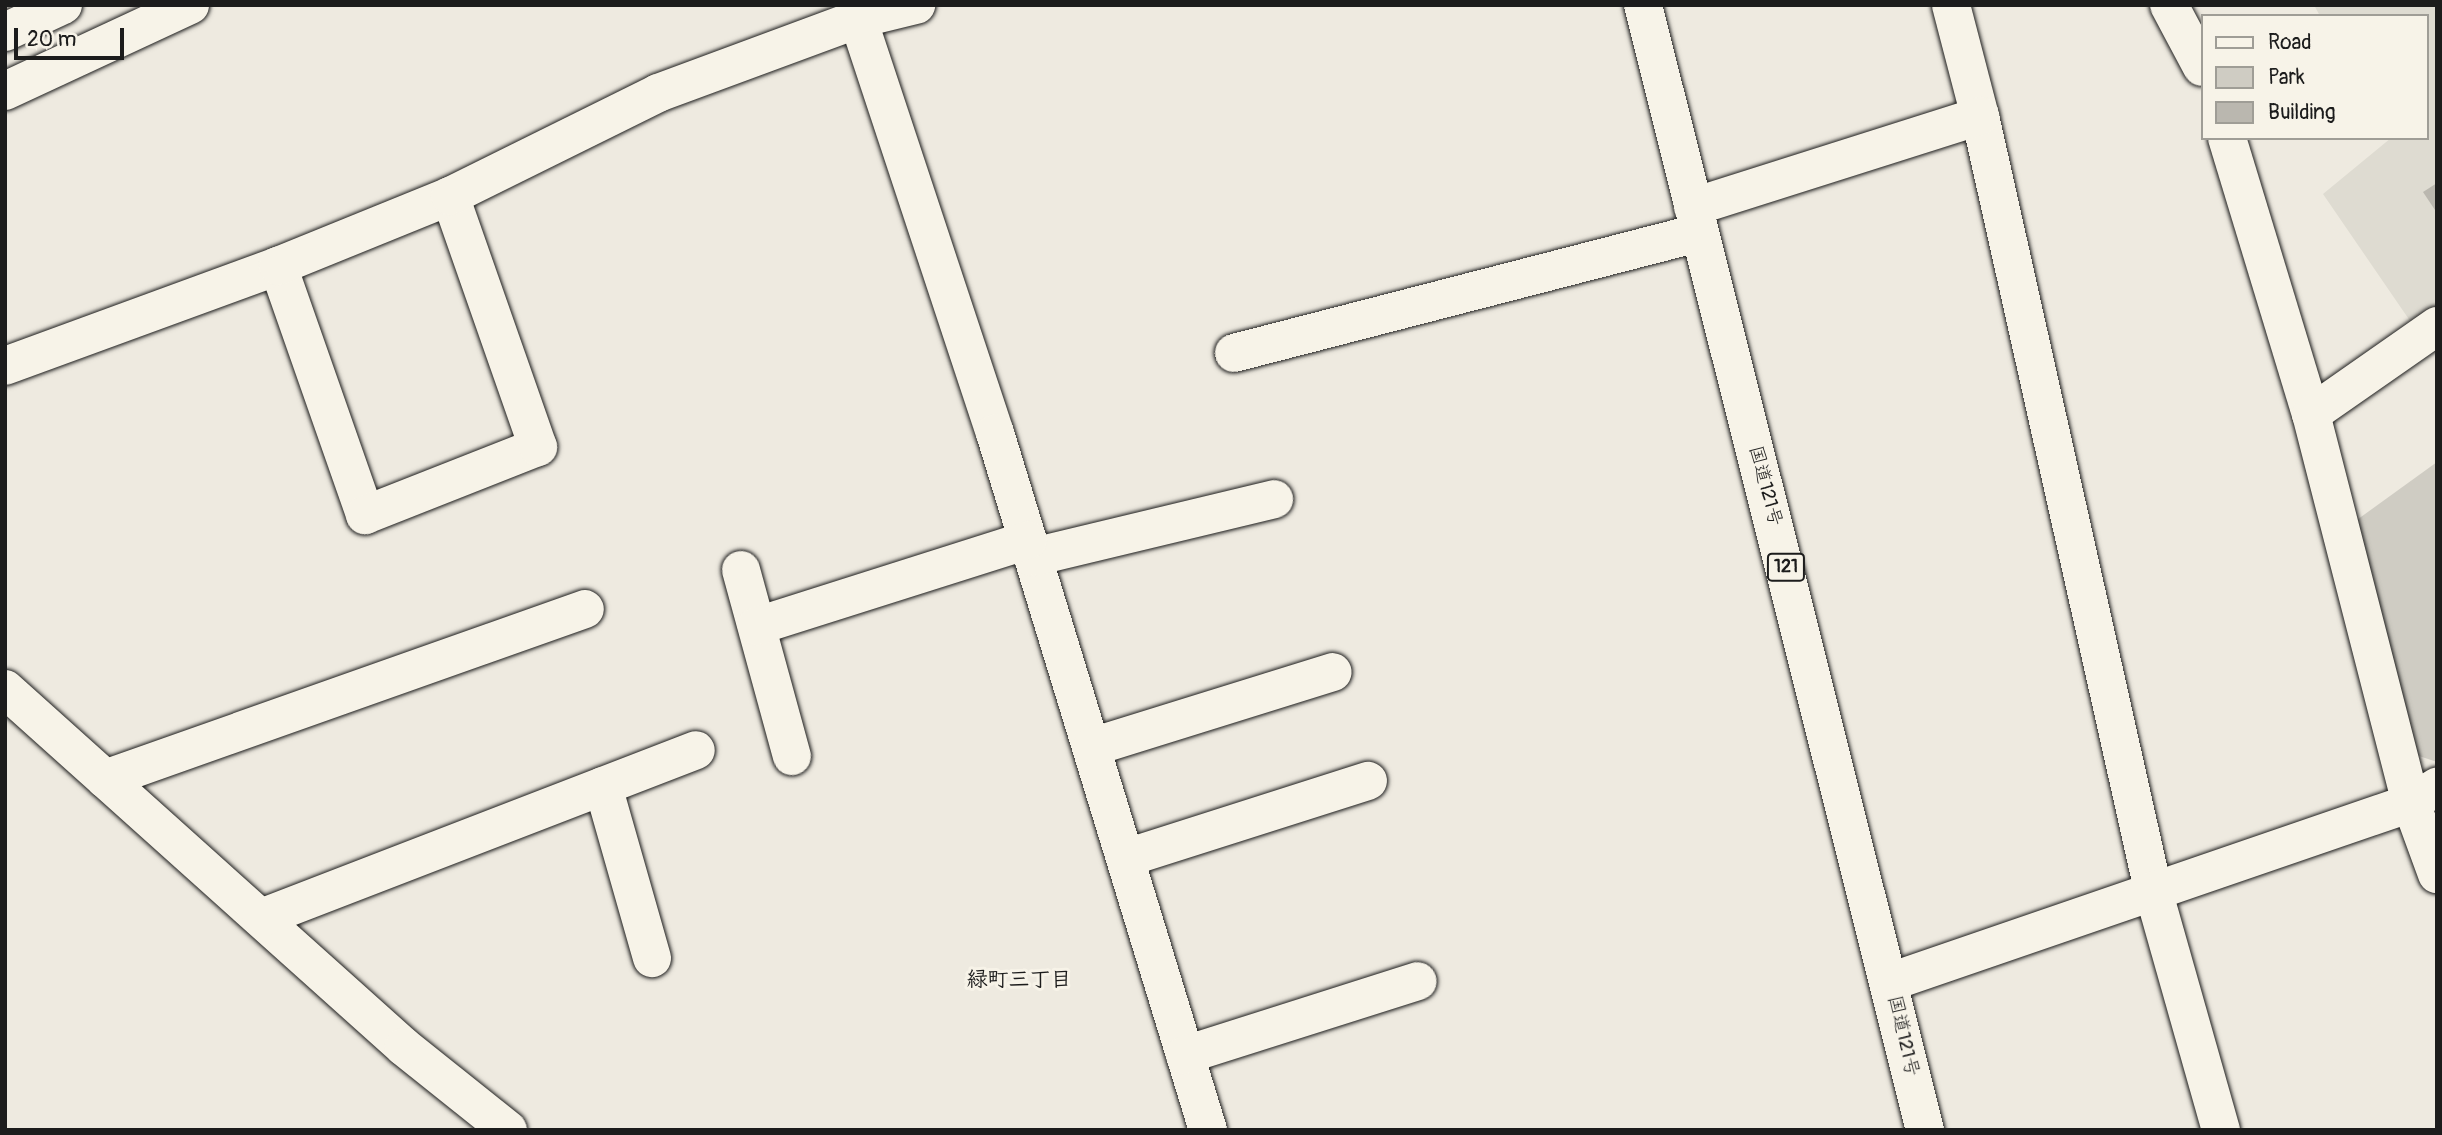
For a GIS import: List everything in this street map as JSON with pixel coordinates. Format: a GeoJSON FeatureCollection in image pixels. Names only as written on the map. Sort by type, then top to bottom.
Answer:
{"type":"FeatureCollection","features":[{"type":"Feature","properties":{"kind":"main road"},"geometry":{"type":"LineString","coordinates":[[5,32],[62,5]]}},
{"type":"Feature","properties":{"kind":"main road"},"geometry":{"type":"LineString","coordinates":[[5,91],[190,5]]}},
{"type":"Feature","properties":{"kind":"main road"},"geometry":{"type":"LineString","coordinates":[[5,366],[278,266],[450,196],[658,93],[858,19],[916,5]]}},
{"type":"Feature","properties":{"kind":"main road","name":"国道121号"},"geometry":{"type":"LineString","coordinates":[[1643,5],[1925,1130]]}},
{"type":"Feature","properties":{"kind":"main road"},"geometry":{"type":"LineString","coordinates":[[1951,5],[1980,116],[2153,890],[2221,1130]]}},
{"type":"Feature","properties":{"kind":"main road"},"geometry":{"type":"LineString","coordinates":[[2169,5],[2200,63]]}},
{"type":"Feature","properties":{"kind":"main road"},"geometry":{"type":"LineString","coordinates":[[858,19],[1031,549],[1208,1130]]}},
{"type":"Feature","properties":{"kind":"main road"},"geometry":{"type":"LineString","coordinates":[[1234,353],[1696,220],[1980,116]]}},
{"type":"Feature","properties":{"kind":"main road"},"geometry":{"type":"LineString","coordinates":[[2228,140],[2424,794],[2437,874]]}},
{"type":"Feature","properties":{"kind":"main road"},"geometry":{"type":"LineString","coordinates":[[278,266],[365,515],[538,447],[450,196]]}},
{"type":"Feature","properties":{"kind":"main road"},"geometry":{"type":"LineString","coordinates":[[2311,414],[2437,327]]}},
{"type":"Feature","properties":{"kind":"main road"},"geometry":{"type":"LineString","coordinates":[[757,626],[1031,549],[1274,499]]}},
{"type":"Feature","properties":{"kind":"main road"},"geometry":{"type":"LineString","coordinates":[[741,570],[792,756]]}},
{"type":"Feature","properties":{"kind":"main road"},"geometry":{"type":"LineString","coordinates":[[106,779],[585,609]]}},
{"type":"Feature","properties":{"kind":"main road"},"geometry":{"type":"LineString","coordinates":[[1092,747],[1334,672]]}},
{"type":"Feature","properties":{"kind":"main road"},"geometry":{"type":"LineString","coordinates":[[5,689],[404,1046],[508,1130]]}},
{"type":"Feature","properties":{"kind":"main road"},"geometry":{"type":"LineString","coordinates":[[261,918],[696,750]]}},
{"type":"Feature","properties":{"kind":"main road"},"geometry":{"type":"LineString","coordinates":[[1126,858],[1368,781]]}},
{"type":"Feature","properties":{"kind":"main road"},"geometry":{"type":"LineString","coordinates":[[603,786],[652,958]]}},
{"type":"Feature","properties":{"kind":"main road"},"geometry":{"type":"LineString","coordinates":[[1890,982],[2424,794]]}},
{"type":"Feature","properties":{"kind":"main road"},"geometry":{"type":"LineString","coordinates":[[1185,1055],[1418,981]]}},
{"type":"Feature","properties":{"kind":"shaded area"},"geometry":{"type":"Polygon","coordinates":[[[2314,5],[2437,5],[2437,320],[2419,334],[2323,194],[2389,140],[2428,140],[2428,14],[2319,14],[2314,5]]]}},
{"type":"Feature","properties":{"kind":"green space"},"geometry":{"type":"Polygon","coordinates":[[[2437,462],[2437,762],[2413,754],[2354,522],[2437,462]]]}},
{"type":"Feature","properties":{"kind":"building"},"geometry":{"type":"Polygon","coordinates":[[[2437,183],[2437,213],[2423,192],[2437,183]]]}},
{"type":"Feature","properties":{"kind":"district","name":"緑町三丁目"},"geometry":{"type":"Point","coordinates":[1019,980]}}]}
